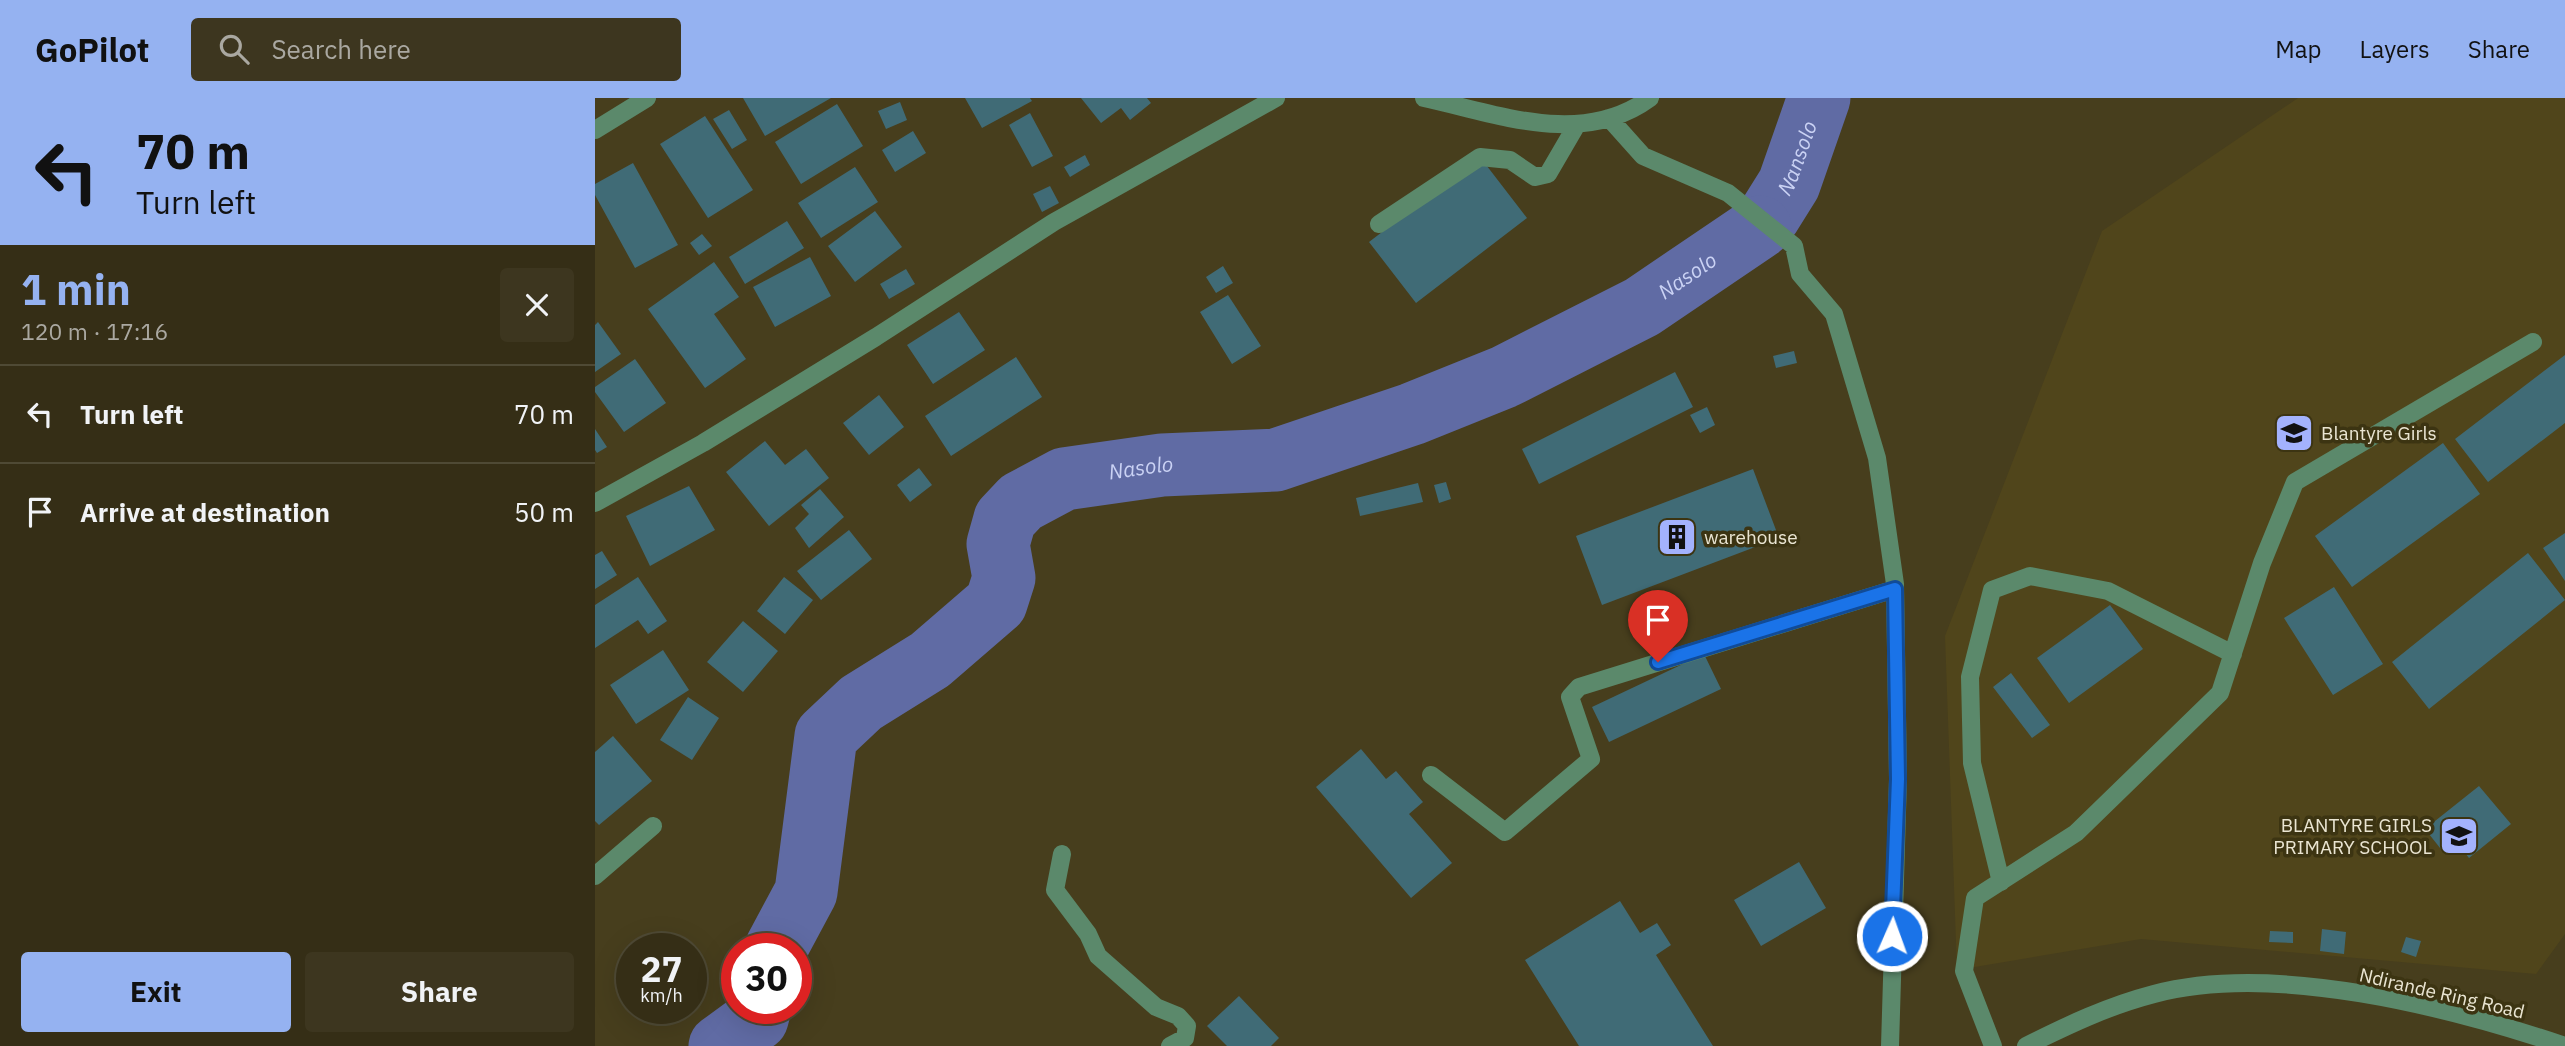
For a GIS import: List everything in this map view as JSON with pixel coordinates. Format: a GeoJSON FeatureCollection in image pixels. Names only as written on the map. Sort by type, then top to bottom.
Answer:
{"type":"FeatureCollection","features":[{"type":"Feature","properties":{"kind":"street"},"geometry":{"type":"LineString","coordinates":[[595,130],[646,98]]}},
{"type":"Feature","properties":{"kind":"street"},"geometry":{"type":"LineString","coordinates":[[595,503],[703,443],[819,373],[1054,222],[1276,98]]}},
{"type":"Feature","properties":{"kind":"street"},"geometry":{"type":"LineString","coordinates":[[1424,98],[1540,124],[1576,126],[1635,109],[1650,98]]}},
{"type":"Feature","properties":{"kind":"street"},"geometry":{"type":"LineString","coordinates":[[1609,118],[1643,156],[1728,192],[1794,246],[1800,274],[1834,314],[1877,458],[1895,589],[1898,779],[1890,1046]]}},
{"type":"Feature","properties":{"kind":"street"},"geometry":{"type":"LineString","coordinates":[[1379,224],[1480,157],[1510,160],[1535,177],[1548,174],[1576,126]]}},
{"type":"Feature","properties":{"kind":"street"},"geometry":{"type":"LineString","coordinates":[[1993,1046],[1964,971],[1976,898],[2077,833],[2220,693],[2262,563],[2295,482],[2533,342]]}},
{"type":"Feature","properties":{"kind":"street"},"geometry":{"type":"LineString","coordinates":[[2001,882],[1972,763],[1970,677],[1992,590],[2029,576],[2108,591],[2233,654]]}},
{"type":"Feature","properties":{"kind":"street"},"geometry":{"type":"LineString","coordinates":[[1431,775],[1505,832],[1591,759],[1570,697],[1580,687],[1895,589]]}},
{"type":"Feature","properties":{"kind":"street"},"geometry":{"type":"LineString","coordinates":[[595,876],[653,826]]}},
{"type":"Feature","properties":{"kind":"street"},"geometry":{"type":"LineString","coordinates":[[1062,853],[1055,890],[1088,934],[1098,956],[1156,1007],[1178,1016],[1187,1026],[1185,1038],[1170,1046]]}},
{"type":"Feature","properties":{"kind":"street","name":"Ndirande Ring Road"},"geometry":{"type":"LineString","coordinates":[[2026,1046],[2096,1012],[2156,993],[2223,983],[2317,988],[2381,997],[2565,1046]]}},
{"type":"Feature","properties":{"kind":"shaded area","name":"Blantyre Girls"},"geometry":{"type":"Polygon","coordinates":[[[2298,98],[2565,98],[2565,934],[2536,974],[2141,939],[1957,970],[1945,636],[2102,231],[2298,98]]]}},
{"type":"Feature","properties":{"kind":"building"},"geometry":{"type":"Polygon","coordinates":[[[743,98],[831,98],[765,136],[743,98]]]}},
{"type":"Feature","properties":{"kind":"building"},"geometry":{"type":"Polygon","coordinates":[[[965,98],[1030,98],[1032,101],[982,128],[965,98]]]}},
{"type":"Feature","properties":{"kind":"building"},"geometry":{"type":"Polygon","coordinates":[[[1081,98],[1147,98],[1151,103],[1130,120],[1121,108],[1101,123],[1081,98]]]}},
{"type":"Feature","properties":{"kind":"building"},"geometry":{"type":"Polygon","coordinates":[[[900,102],[907,120],[886,129],[878,111],[900,102]]]}},
{"type":"Feature","properties":{"kind":"building"},"geometry":{"type":"Polygon","coordinates":[[[837,104],[863,146],[801,184],[775,142],[837,104]]]}},
{"type":"Feature","properties":{"kind":"building"},"geometry":{"type":"Polygon","coordinates":[[[729,110],[747,140],[732,149],[713,119],[729,110]]]}},
{"type":"Feature","properties":{"kind":"building"},"geometry":{"type":"Polygon","coordinates":[[[1030,113],[1053,156],[1032,167],[1009,125],[1030,113]]]}},
{"type":"Feature","properties":{"kind":"building"},"geometry":{"type":"Polygon","coordinates":[[[705,116],[753,190],[708,218],[660,144],[705,116]]]}},
{"type":"Feature","properties":{"kind":"building"},"geometry":{"type":"Polygon","coordinates":[[[913,131],[926,153],[895,172],[882,150],[913,131]]]}},
{"type":"Feature","properties":{"kind":"building"},"geometry":{"type":"Polygon","coordinates":[[[1085,155],[1090,165],[1070,177],[1064,167],[1085,155]]]}},
{"type":"Feature","properties":{"kind":"building"},"geometry":{"type":"Polygon","coordinates":[[[1480,157],[1527,218],[1416,303],[1369,242],[1480,157]]]}},
{"type":"Feature","properties":{"kind":"building"},"geometry":{"type":"Polygon","coordinates":[[[633,163],[678,245],[635,268],[595,195],[595,184],[633,163]]]}},
{"type":"Feature","properties":{"kind":"building"},"geometry":{"type":"Polygon","coordinates":[[[855,167],[878,202],[821,238],[798,203],[855,167]]]}},
{"type":"Feature","properties":{"kind":"building"},"geometry":{"type":"Polygon","coordinates":[[[1050,186],[1059,203],[1042,212],[1033,194],[1050,186]]]}},
{"type":"Feature","properties":{"kind":"building"},"geometry":{"type":"Polygon","coordinates":[[[875,211],[902,247],[855,282],[828,246],[875,211]]]}},
{"type":"Feature","properties":{"kind":"building"},"geometry":{"type":"Polygon","coordinates":[[[787,221],[804,248],[745,284],[729,257],[787,221]]]}},
{"type":"Feature","properties":{"kind":"building"},"geometry":{"type":"Polygon","coordinates":[[[702,234],[712,246],[699,255],[690,243],[702,234]]]}},
{"type":"Feature","properties":{"kind":"building"},"geometry":{"type":"Polygon","coordinates":[[[810,257],[831,296],[775,327],[753,287],[810,257]]]}},
{"type":"Feature","properties":{"kind":"building"},"geometry":{"type":"Polygon","coordinates":[[[714,262],[739,297],[714,314],[746,359],[705,388],[648,309],[714,262]]]}},
{"type":"Feature","properties":{"kind":"building"},"geometry":{"type":"Polygon","coordinates":[[[1223,266],[1233,283],[1216,293],[1206,277],[1223,266]]]}},
{"type":"Feature","properties":{"kind":"building"},"geometry":{"type":"Polygon","coordinates":[[[906,269],[915,284],[889,299],[880,284],[906,269]]]}},
{"type":"Feature","properties":{"kind":"building"},"geometry":{"type":"Polygon","coordinates":[[[1228,295],[1261,346],[1232,364],[1200,312],[1228,295]]]}},
{"type":"Feature","properties":{"kind":"building"},"geometry":{"type":"Polygon","coordinates":[[[959,312],[985,350],[933,384],[907,345],[959,312]]]}},
{"type":"Feature","properties":{"kind":"building"},"geometry":{"type":"Polygon","coordinates":[[[598,322],[621,354],[595,372],[595,325],[598,322]]]}},
{"type":"Feature","properties":{"kind":"building"},"geometry":{"type":"Polygon","coordinates":[[[1794,351],[1797,363],[1776,368],[1773,356],[1794,351]]]}},
{"type":"Feature","properties":{"kind":"building"},"geometry":{"type":"Polygon","coordinates":[[[2565,355],[2565,423],[2488,482],[2455,439],[2565,355]]]}},
{"type":"Feature","properties":{"kind":"building"},"geometry":{"type":"Polygon","coordinates":[[[1016,357],[1042,397],[951,456],[925,416],[1016,357]]]}},
{"type":"Feature","properties":{"kind":"building"},"geometry":{"type":"Polygon","coordinates":[[[635,359],[666,403],[624,432],[595,392],[595,387],[635,359]]]}},
{"type":"Feature","properties":{"kind":"building"},"geometry":{"type":"Polygon","coordinates":[[[1675,372],[1693,407],[1539,484],[1522,449],[1675,372]]]}},
{"type":"Feature","properties":{"kind":"building"},"geometry":{"type":"Polygon","coordinates":[[[879,395],[904,427],[869,455],[843,423],[879,395]]]}},
{"type":"Feature","properties":{"kind":"building"},"geometry":{"type":"Polygon","coordinates":[[[1707,407],[1715,425],[1700,433],[1690,415],[1707,407]]]}},
{"type":"Feature","properties":{"kind":"building"},"geometry":{"type":"Polygon","coordinates":[[[595,429],[607,447],[597,453],[595,450],[595,429]]]}},
{"type":"Feature","properties":{"kind":"building"},"geometry":{"type":"Polygon","coordinates":[[[765,441],[785,465],[806,449],[829,478],[769,526],[726,472],[765,441]]]}},
{"type":"Feature","properties":{"kind":"building"},"geometry":{"type":"Polygon","coordinates":[[[2443,443],[2480,494],[2352,587],[2315,536],[2443,443]]]}},
{"type":"Feature","properties":{"kind":"building"},"geometry":{"type":"Polygon","coordinates":[[[919,468],[932,485],[910,502],[897,485],[919,468]]]}},
{"type":"Feature","properties":{"kind":"building","name":"warehouse"},"geometry":{"type":"Polygon","coordinates":[[[1753,469],[1779,538],[1602,605],[1576,536],[1753,469]]]}},
{"type":"Feature","properties":{"kind":"building"},"geometry":{"type":"Polygon","coordinates":[[[1446,482],[1451,499],[1439,503],[1434,485],[1446,482]]]}},
{"type":"Feature","properties":{"kind":"building"},"geometry":{"type":"Polygon","coordinates":[[[1418,483],[1423,502],[1360,516],[1356,498],[1418,483]]]}},
{"type":"Feature","properties":{"kind":"building"},"geometry":{"type":"Polygon","coordinates":[[[689,486],[715,530],[650,566],[626,516],[689,486]]]}},
{"type":"Feature","properties":{"kind":"building"},"geometry":{"type":"Polygon","coordinates":[[[820,489],[844,517],[809,548],[795,528],[809,514],[801,505],[820,489]]]}},
{"type":"Feature","properties":{"kind":"building"},"geometry":{"type":"Polygon","coordinates":[[[849,530],[872,559],[821,600],[797,571],[849,530]]]}},
{"type":"Feature","properties":{"kind":"building"},"geometry":{"type":"Polygon","coordinates":[[[2565,533],[2565,581],[2543,548],[2565,533]]]}},
{"type":"Feature","properties":{"kind":"building"},"geometry":{"type":"Polygon","coordinates":[[[602,551],[617,575],[595,589],[595,555],[602,551]]]}},
{"type":"Feature","properties":{"kind":"building"},"geometry":{"type":"Polygon","coordinates":[[[2528,553],[2565,600],[2429,709],[2392,662],[2528,553]]]}},
{"type":"Feature","properties":{"kind":"building"},"geometry":{"type":"Polygon","coordinates":[[[638,577],[667,621],[648,634],[638,620],[595,648],[595,605],[638,577]]]}},
{"type":"Feature","properties":{"kind":"building"},"geometry":{"type":"Polygon","coordinates":[[[784,577],[813,600],[785,634],[757,611],[784,577]]]}},
{"type":"Feature","properties":{"kind":"building"},"geometry":{"type":"Polygon","coordinates":[[[2334,587],[2383,664],[2333,695],[2284,618],[2334,587]]]}},
{"type":"Feature","properties":{"kind":"building"},"geometry":{"type":"Polygon","coordinates":[[[2110,605],[2143,649],[2069,703],[2037,658],[2110,605]]]}},
{"type":"Feature","properties":{"kind":"building"},"geometry":{"type":"Polygon","coordinates":[[[743,621],[778,651],[743,692],[707,662],[743,621]]]}},
{"type":"Feature","properties":{"kind":"building"},"geometry":{"type":"Polygon","coordinates":[[[663,650],[689,690],[636,724],[610,685],[663,650]]]}},
{"type":"Feature","properties":{"kind":"building"},"geometry":{"type":"Polygon","coordinates":[[[1704,654],[1721,689],[1609,742],[1592,707],[1704,654]]]}},
{"type":"Feature","properties":{"kind":"building"},"geometry":{"type":"Polygon","coordinates":[[[2011,673],[2050,725],[2032,738],[1993,687],[2011,673]]]}},
{"type":"Feature","properties":{"kind":"building"},"geometry":{"type":"Polygon","coordinates":[[[688,697],[719,718],[692,760],[660,740],[688,697]]]}},
{"type":"Feature","properties":{"kind":"building"},"geometry":{"type":"Polygon","coordinates":[[[613,736],[652,781],[599,825],[595,821],[595,752],[613,736]]]}},
{"type":"Feature","properties":{"kind":"building"},"geometry":{"type":"Polygon","coordinates":[[[1361,749],[1386,779],[1396,771],[1423,802],[1409,814],[1452,863],[1411,898],[1316,787],[1361,749]]]}},
{"type":"Feature","properties":{"kind":"building"},"geometry":{"type":"Polygon","coordinates":[[[2479,786],[2511,824],[2469,858],[2457,843],[2444,853],[2425,829],[2479,786]]]}},
{"type":"Feature","properties":{"kind":"building"},"geometry":{"type":"Polygon","coordinates":[[[1799,862],[1826,908],[1761,946],[1734,900],[1799,862]]]}},
{"type":"Feature","properties":{"kind":"building"},"geometry":{"type":"Polygon","coordinates":[[[1620,901],[1640,933],[1657,923],[1671,945],[1656,955],[1713,1046],[1579,1046],[1525,960],[1620,901]]]}},
{"type":"Feature","properties":{"kind":"building"},"geometry":{"type":"Polygon","coordinates":[[[2322,929],[2346,932],[2344,954],[2320,951],[2322,929]]]}},
{"type":"Feature","properties":{"kind":"building"},"geometry":{"type":"Polygon","coordinates":[[[2270,931],[2293,932],[2293,943],[2269,942],[2270,931]]]}},
{"type":"Feature","properties":{"kind":"building"},"geometry":{"type":"Polygon","coordinates":[[[2406,937],[2421,941],[2416,957],[2401,952],[2406,937]]]}},
{"type":"Feature","properties":{"kind":"building"},"geometry":{"type":"Polygon","coordinates":[[[1239,996],[1279,1038],[1271,1046],[1227,1046],[1207,1026],[1239,996]]]}},
{"type":"Feature","properties":{"kind":"waterway","name":"Nansolo"},"geometry":{"type":"LineString","coordinates":[[1769,216],[1789,184],[1819,98]]}},
{"type":"Feature","properties":{"kind":"waterway","name":"Nasolo"},"geometry":{"type":"LineString","coordinates":[[784,933],[806,892],[826,736],[861,703],[930,660],[996,603],[1004,578],[998,544],[1005,519],[1021,502],[1064,479],[1162,465],[1276,460],[1412,414],[1504,377],[1642,307],[1760,227]]}},
{"type":"Feature","properties":{"kind":"waterway","name":"Nasolo"},"geometry":{"type":"LineString","coordinates":[[720,1046],[750,1024]]}},
{"type":"Feature","properties":{"kind":"place","name":"Blantyre Girls"},"geometry":{"type":"Point","coordinates":[2294,433]}},
{"type":"Feature","properties":{"kind":"place","name":"warehouse"},"geometry":{"type":"Point","coordinates":[1677,537]}},
{"type":"Feature","properties":{"kind":"place","name":"BLANTYRE GIRLS PRIMARY SCHOOL"},"geometry":{"type":"Point","coordinates":[2459,836]}},
{"type":"Feature","properties":{"kind":"route"},"geometry":{"type":"LineString","coordinates":[[1658,662],[1895,589],[1898,779],[1892,936]]}}]}
